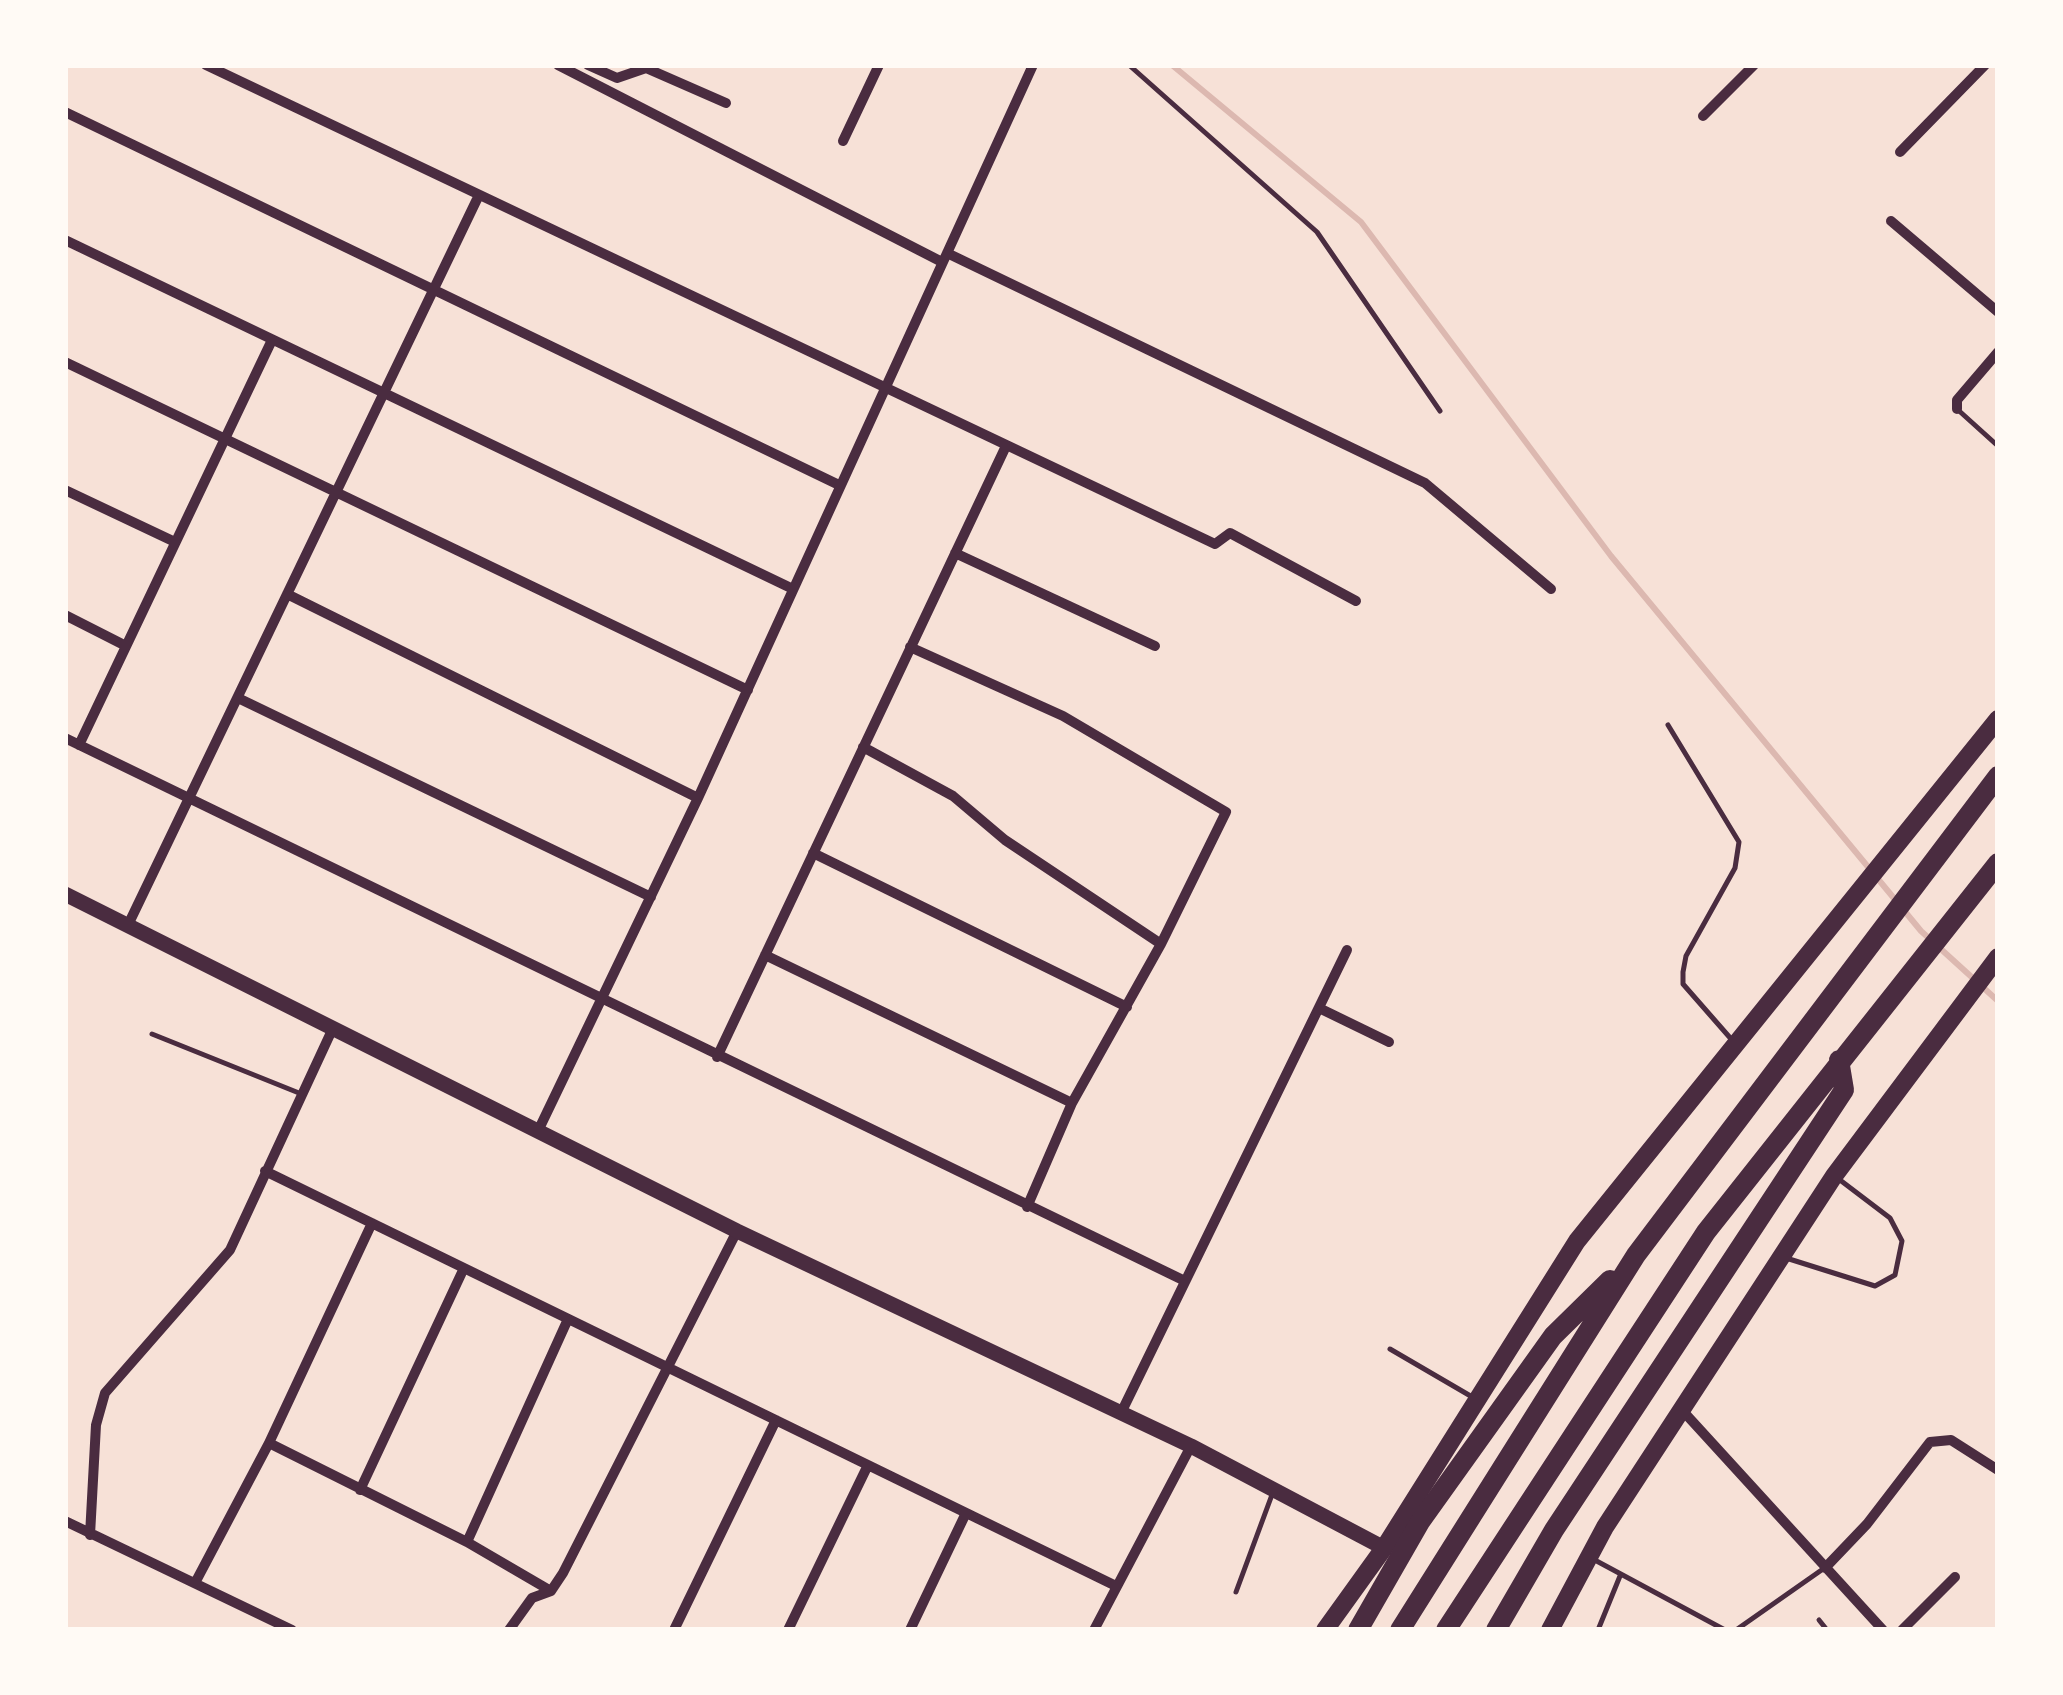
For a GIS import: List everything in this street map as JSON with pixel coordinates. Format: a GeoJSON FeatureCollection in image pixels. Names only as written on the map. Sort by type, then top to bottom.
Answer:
{"type":"FeatureCollection","features":[{"type":"Feature","properties":{"kind":"highway"},"geometry":{"type":"LineString","coordinates":[[1400,1630],[1636,1255],[1998,776]]}},
{"type":"Feature","properties":{"kind":"highway"},"geometry":{"type":"LineString","coordinates":[[1446,1630],[1706,1232],[1998,863]]}},
{"type":"Feature","properties":{"kind":"highway"},"geometry":{"type":"LineString","coordinates":[[1496,1630],[1554,1530],[1844,1090],[1839,1060]]}},
{"type":"Feature","properties":{"kind":"highway"},"geometry":{"type":"LineString","coordinates":[[1358,1630],[1420,1522],[1554,1336],[1636,1255]]}},
{"type":"Feature","properties":{"kind":"main road"},"geometry":{"type":"LineString","coordinates":[[1324,1630],[1384,1548],[1577,1241],[1998,720]]}},
{"type":"Feature","properties":{"kind":"main road"},"geometry":{"type":"LineString","coordinates":[[65,894],[736,1231],[1191,1446],[1384,1548]]}},
{"type":"Feature","properties":{"kind":"main road"},"geometry":{"type":"LineString","coordinates":[[1550,1630],[1589,1557],[1834,1176],[1998,957]]}},
{"type":"Feature","properties":{"kind":"street"},"geometry":{"type":"LineString","coordinates":[[206,65],[885,384],[1215,544],[1230,533],[1356,601]]}},
{"type":"Feature","properties":{"kind":"street"},"geometry":{"type":"LineString","coordinates":[[558,65],[944,258],[1425,483],[1551,589]]}},
{"type":"Feature","properties":{"kind":"street"},"geometry":{"type":"LineString","coordinates":[[588,65],[617,78],[646,68],[726,103]]}},
{"type":"Feature","properties":{"kind":"street"},"geometry":{"type":"LineString","coordinates":[[843,142],[879,65]]}},
{"type":"Feature","properties":{"kind":"street"},"geometry":{"type":"LineString","coordinates":[[538,1131],[698,798],[1033,65]]}},
{"type":"Feature","properties":{"kind":"street"},"geometry":{"type":"LineString","coordinates":[[1703,116],[1754,65]]}},
{"type":"Feature","properties":{"kind":"street"},"geometry":{"type":"LineString","coordinates":[[1900,152],[1980,67]]}},
{"type":"Feature","properties":{"kind":"street"},"geometry":{"type":"LineString","coordinates":[[65,112],[839,485]]}},
{"type":"Feature","properties":{"kind":"street"},"geometry":{"type":"LineString","coordinates":[[128,924],[480,195]]}},
{"type":"Feature","properties":{"kind":"street"},"geometry":{"type":"LineString","coordinates":[[1891,221],[1998,312]]}},
{"type":"Feature","properties":{"kind":"street"},"geometry":{"type":"LineString","coordinates":[[65,240],[793,588]]}},
{"type":"Feature","properties":{"kind":"street"},"geometry":{"type":"LineString","coordinates":[[78,745],[272,340]]}},
{"type":"Feature","properties":{"kind":"street"},"geometry":{"type":"LineString","coordinates":[[1957,409],[1957,400],[1998,352]]}},
{"type":"Feature","properties":{"kind":"street"},"geometry":{"type":"LineString","coordinates":[[65,362],[748,690]]}},
{"type":"Feature","properties":{"kind":"street"},"geometry":{"type":"LineString","coordinates":[[717,1057],[1006,446]]}},
{"type":"Feature","properties":{"kind":"street"},"geometry":{"type":"LineString","coordinates":[[65,490],[176,542]]}},
{"type":"Feature","properties":{"kind":"street"},"geometry":{"type":"LineString","coordinates":[[955,553],[1154,646]]}},
{"type":"Feature","properties":{"kind":"street"},"geometry":{"type":"LineString","coordinates":[[287,594],[698,798]]}},
{"type":"Feature","properties":{"kind":"street"},"geometry":{"type":"LineString","coordinates":[[65,616],[126,646]]}},
{"type":"Feature","properties":{"kind":"street"},"geometry":{"type":"LineString","coordinates":[[910,647],[1063,716],[1226,812],[1161,944],[1072,1103],[1027,1207]]}},
{"type":"Feature","properties":{"kind":"street"},"geometry":{"type":"LineString","coordinates":[[238,698],[651,897]]}},
{"type":"Feature","properties":{"kind":"street"},"geometry":{"type":"LineString","coordinates":[[65,738],[603,997],[717,1057],[1185,1280]]}},
{"type":"Feature","properties":{"kind":"street"},"geometry":{"type":"LineString","coordinates":[[863,747],[953,796],[1005,840],[1161,944]]}},
{"type":"Feature","properties":{"kind":"street"},"geometry":{"type":"LineString","coordinates":[[813,852],[1127,1007]]}},
{"type":"Feature","properties":{"kind":"street"},"geometry":{"type":"LineString","coordinates":[[1122,1413],[1347,950]]}},
{"type":"Feature","properties":{"kind":"street"},"geometry":{"type":"LineString","coordinates":[[765,955],[1072,1103]]}},
{"type":"Feature","properties":{"kind":"street"},"geometry":{"type":"LineString","coordinates":[[1318,1008],[1390,1042]]}},
{"type":"Feature","properties":{"kind":"street"},"geometry":{"type":"LineString","coordinates":[[90,1534],[96,1425],[105,1393],[230,1250],[299,1094],[333,1028]]}},
{"type":"Feature","properties":{"kind":"street"},"geometry":{"type":"LineString","coordinates":[[265,1171],[1116,1586]]}},
{"type":"Feature","properties":{"kind":"street"},"geometry":{"type":"LineString","coordinates":[[196,1583],[269,1443],[372,1223]]}},
{"type":"Feature","properties":{"kind":"street"},"geometry":{"type":"LineString","coordinates":[[509,1630],[532,1598],[551,1591],[670,1368],[736,1231]]}},
{"type":"Feature","properties":{"kind":"street"},"geometry":{"type":"LineString","coordinates":[[360,1490],[464,1268]]}},
{"type":"Feature","properties":{"kind":"street"},"geometry":{"type":"LineString","coordinates":[[467,1542],[568,1318]]}},
{"type":"Feature","properties":{"kind":"street"},"geometry":{"type":"LineString","coordinates":[[1682,1410],[1883,1630]]}},
{"type":"Feature","properties":{"kind":"street"},"geometry":{"type":"LineString","coordinates":[[674,1630],[776,1420]]}},
{"type":"Feature","properties":{"kind":"street"},"geometry":{"type":"LineString","coordinates":[[1825,1568],[1867,1524],[1930,1442],[1951,1440],[1998,1470]]}},
{"type":"Feature","properties":{"kind":"street"},"geometry":{"type":"LineString","coordinates":[[269,1443],[467,1542],[551,1591]]}},
{"type":"Feature","properties":{"kind":"street"},"geometry":{"type":"LineString","coordinates":[[1094,1630],[1191,1446]]}},
{"type":"Feature","properties":{"kind":"street"},"geometry":{"type":"LineString","coordinates":[[788,1630],[868,1465]]}},
{"type":"Feature","properties":{"kind":"street"},"geometry":{"type":"LineString","coordinates":[[910,1630],[966,1512]]}},
{"type":"Feature","properties":{"kind":"street"},"geometry":{"type":"LineString","coordinates":[[65,1521],[292,1630]]}},
{"type":"Feature","properties":{"kind":"street"},"geometry":{"type":"LineString","coordinates":[[1902,1630],[1955,1577]]}},
{"type":"Feature","properties":{"kind":"lane"},"geometry":{"type":"LineString","coordinates":[[1128,65],[1317,232],[1440,411]]}},
{"type":"Feature","properties":{"kind":"lane"},"geometry":{"type":"LineString","coordinates":[[1957,409],[1998,446]]}},
{"type":"Feature","properties":{"kind":"lane"},"geometry":{"type":"LineString","coordinates":[[1668,725],[1738,842],[1735,868],[1686,956],[1682,972],[1683,984],[1737,1046]]}},
{"type":"Feature","properties":{"kind":"lane"},"geometry":{"type":"LineString","coordinates":[[152,1034],[299,1094]]}},
{"type":"Feature","properties":{"kind":"lane"},"geometry":{"type":"LineString","coordinates":[[1781,1257],[1874,1286],[1895,1275],[1902,1240],[1890,1218],[1834,1176]]}},
{"type":"Feature","properties":{"kind":"lane"},"geometry":{"type":"LineString","coordinates":[[1390,1349],[1477,1400]]}},
{"type":"Feature","properties":{"kind":"lane"},"geometry":{"type":"LineString","coordinates":[[1236,1592],[1274,1489]]}},
{"type":"Feature","properties":{"kind":"lane"},"geometry":{"type":"LineString","coordinates":[[1589,1557],[1725,1630]]}},
{"type":"Feature","properties":{"kind":"lane"},"geometry":{"type":"LineString","coordinates":[[1736,1630],[1825,1568]]}},
{"type":"Feature","properties":{"kind":"lane"},"geometry":{"type":"LineString","coordinates":[[1598,1630],[1620,1576]]}},
{"type":"Feature","properties":{"kind":"lane"},"geometry":{"type":"LineString","coordinates":[[1819,1620],[1827,1630]]}},
{"type":"Feature","properties":{"kind":"waterway"},"geometry":{"type":"LineString","coordinates":[[1172,65],[1361,222],[1611,556],[1921,931],[1998,1001]]}}]}
